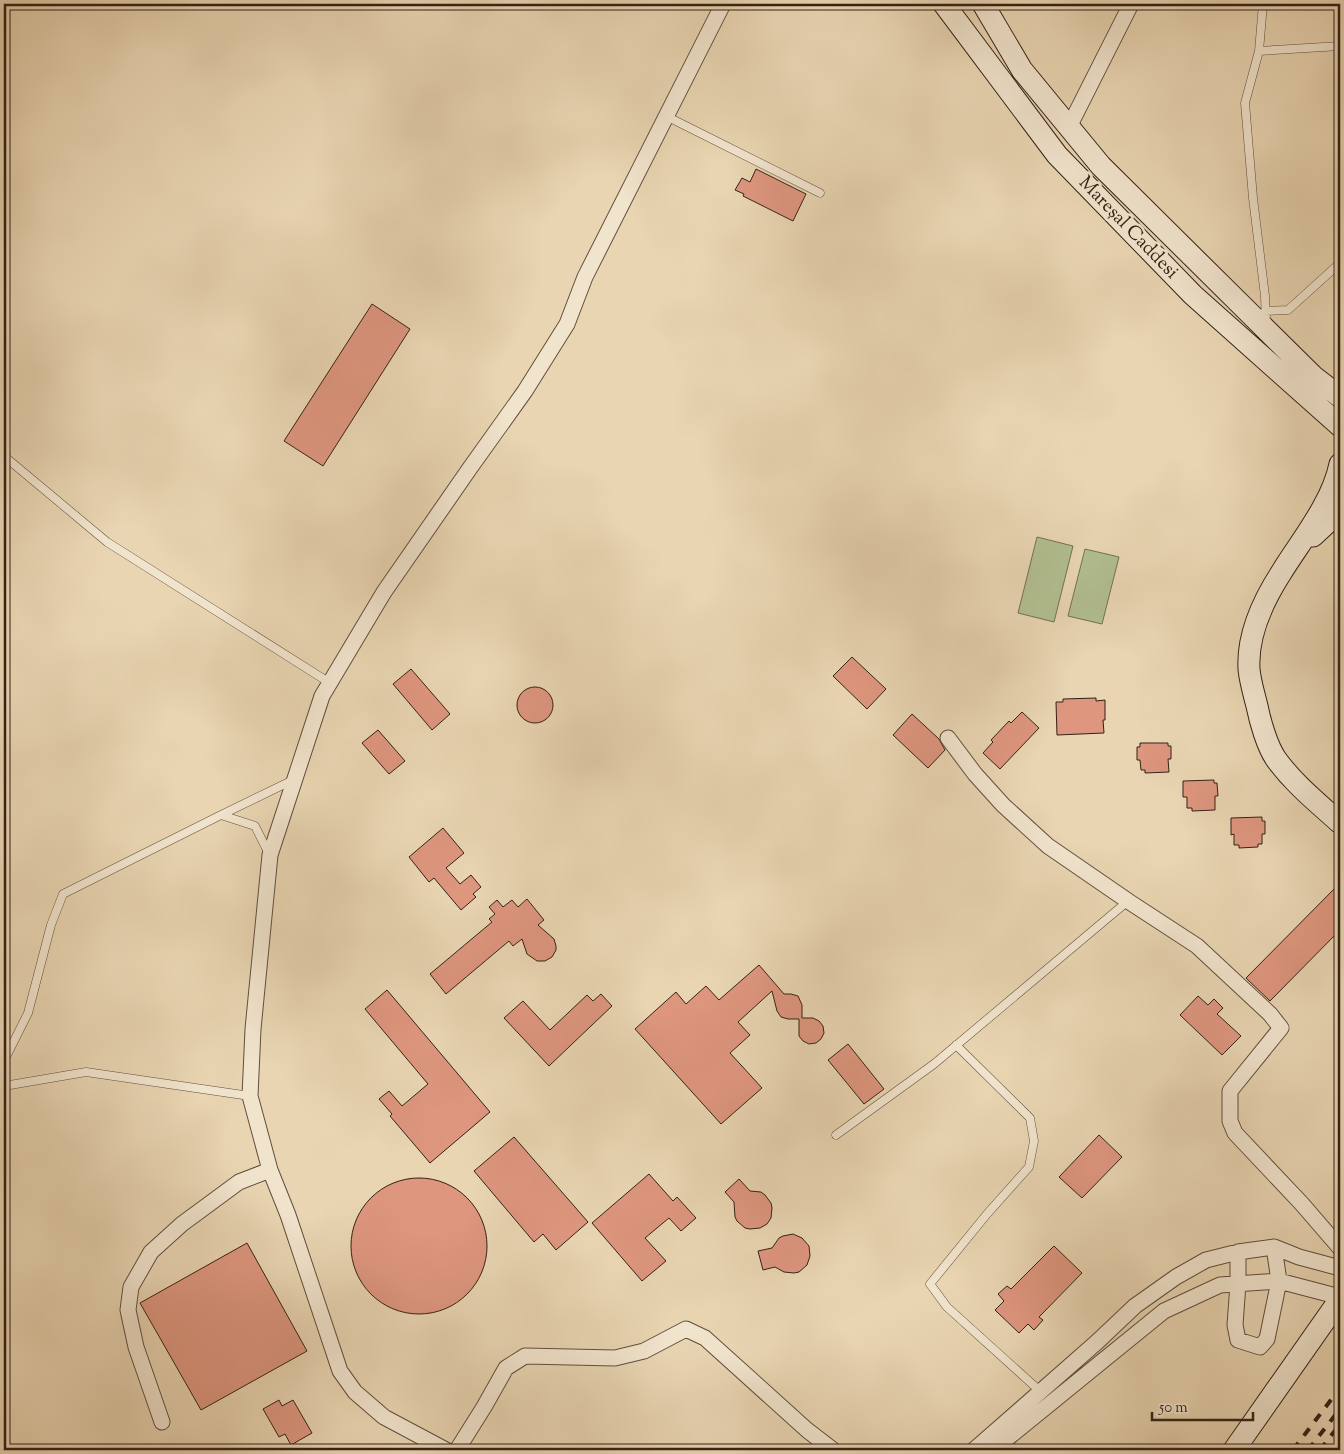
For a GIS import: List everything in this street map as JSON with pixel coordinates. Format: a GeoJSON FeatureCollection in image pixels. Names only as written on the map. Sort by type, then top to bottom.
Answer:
{"type":"FeatureCollection","features":[{"type":"Feature","properties":{"kind":"street"},"geometry":{"type":"LineString","coordinates":[[433,1448],[384,1417],[355,1392],[340,1371],[288,1215],[270,1170],[250,1096],[253,1029],[270,855],[322,696],[384,592],[525,391],[567,324],[584,277],[723,4]]}},
{"type":"Feature","properties":{"kind":"street","name":"Mareşal Caddesi"},"geometry":{"type":"LineString","coordinates":[[944,4],[1057,156],[1193,295],[1340,429]]}},
{"type":"Feature","properties":{"kind":"street","name":"Mareşal Caddesi"},"geometry":{"type":"LineString","coordinates":[[983,4],[1022,70],[1101,166],[1266,321],[1313,376],[1340,397]]}},
{"type":"Feature","properties":{"kind":"street"},"geometry":{"type":"LineString","coordinates":[[1069,127],[1131,4]]}},
{"type":"Feature","properties":{"kind":"street"},"geometry":{"type":"LineString","coordinates":[[1313,376],[1340,383]]}},
{"type":"Feature","properties":{"kind":"street"},"geometry":{"type":"LineString","coordinates":[[1340,464],[1329,494],[1272,588],[1258,617],[1250,651],[1250,669],[1260,721],[1275,757],[1293,781],[1340,823]]}},
{"type":"Feature","properties":{"kind":"street"},"geometry":{"type":"LineString","coordinates":[[1297,549],[1326,526],[1340,511]]}},
{"type":"Feature","properties":{"kind":"street"},"geometry":{"type":"LineString","coordinates":[[948,738],[974,774],[1003,805],[1048,846],[1196,946],[1270,1014],[1281,1028],[1230,1091],[1230,1121],[1235,1133],[1302,1204],[1340,1248]]}},
{"type":"Feature","properties":{"kind":"street"},"geometry":{"type":"LineString","coordinates":[[162,1422],[136,1347],[128,1310],[131,1287],[151,1252],[182,1224],[239,1182],[270,1170]]}},
{"type":"Feature","properties":{"kind":"street"},"geometry":{"type":"LineString","coordinates":[[1238,1252],[1238,1284],[1234,1325],[1238,1340],[1260,1346],[1267,1339],[1279,1281],[1274,1247]]}},
{"type":"Feature","properties":{"kind":"street"},"geometry":{"type":"LineString","coordinates":[[974,1450],[1135,1306],[1176,1277],[1206,1260],[1238,1252],[1274,1247],[1299,1257],[1340,1268]]}},
{"type":"Feature","properties":{"kind":"street"},"geometry":{"type":"LineString","coordinates":[[993,1450],[1164,1311],[1220,1285],[1279,1281],[1340,1298],[1234,1450]]}},
{"type":"Feature","properties":{"kind":"street"},"geometry":{"type":"LineString","coordinates":[[457,1450],[506,1368],[525,1356],[615,1358],[644,1352],[686,1329],[705,1338],[807,1430],[833,1450]]}},
{"type":"Feature","properties":{"kind":"lane"},"geometry":{"type":"LineString","coordinates":[[1263,4],[1259,51],[1245,103],[1266,321],[1288,310],[1340,264]]}},
{"type":"Feature","properties":{"kind":"lane"},"geometry":{"type":"LineString","coordinates":[[1259,51],[1340,46]]}},
{"type":"Feature","properties":{"kind":"lane"},"geometry":{"type":"LineString","coordinates":[[666,116],[820,193]]}},
{"type":"Feature","properties":{"kind":"lane"},"geometry":{"type":"LineString","coordinates":[[4,456],[107,542],[330,683]]}},
{"type":"Feature","properties":{"kind":"lane"},"geometry":{"type":"LineString","coordinates":[[4,1061],[28,1014],[51,925],[63,894],[295,780]]}},
{"type":"Feature","properties":{"kind":"lane"},"geometry":{"type":"LineString","coordinates":[[222,815],[254,826],[270,855]]}},
{"type":"Feature","properties":{"kind":"lane"},"geometry":{"type":"LineString","coordinates":[[836,1135],[934,1064],[1128,901]]}},
{"type":"Feature","properties":{"kind":"lane"},"geometry":{"type":"LineString","coordinates":[[956,1045],[1030,1118],[1034,1141],[1028,1167],[930,1284],[947,1307],[1041,1392]]}},
{"type":"Feature","properties":{"kind":"lane"},"geometry":{"type":"LineString","coordinates":[[4,1086],[86,1072],[250,1096]]}},
{"type":"Feature","properties":{"kind":"green space"},"geometry":{"type":"Polygon","coordinates":[[[1037,537],[1073,546],[1054,622],[1018,613],[1037,537]]]}},
{"type":"Feature","properties":{"kind":"green space"},"geometry":{"type":"Polygon","coordinates":[[[1085,549],[1119,557],[1102,624],[1068,616],[1085,549]]]}},
{"type":"Feature","properties":{"kind":"building"},"geometry":{"type":"Polygon","coordinates":[[[756,169],[806,194],[793,221],[743,196],[744,194],[735,190],[742,178],[750,182],[756,169]]]}},
{"type":"Feature","properties":{"kind":"building"},"geometry":{"type":"Polygon","coordinates":[[[372,304],[410,329],[323,466],[284,441],[372,304]]]}},
{"type":"Feature","properties":{"kind":"building"},"geometry":{"type":"Polygon","coordinates":[[[852,657],[886,689],[867,709],[833,676],[852,657]]]}},
{"type":"Feature","properties":{"kind":"building"},"geometry":{"type":"Polygon","coordinates":[[[411,669],[450,714],[432,730],[393,684],[411,669]]]}},
{"type":"Feature","properties":{"kind":"building"},"geometry":{"type":"Polygon","coordinates":[[[535,687],[542,688],[548,692],[552,698],[552,712],[548,718],[542,722],[535,723],[528,722],[522,718],[518,712],[517,705],[518,698],[522,692],[528,688],[535,687]]]}},
{"type":"Feature","properties":{"kind":"building"},"geometry":{"type":"Polygon","coordinates":[[[1096,698],[1096,701],[1105,700],[1104,733],[1057,735],[1056,702],[1063,702],[1063,699],[1096,698]]]}},
{"type":"Feature","properties":{"kind":"building"},"geometry":{"type":"Polygon","coordinates":[[[1022,712],[1039,728],[1000,769],[983,753],[993,742],[991,740],[1009,721],[1011,723],[1022,712]]]}},
{"type":"Feature","properties":{"kind":"building"},"geometry":{"type":"Polygon","coordinates":[[[912,714],[939,739],[945,750],[928,768],[893,735],[912,714]]]}},
{"type":"Feature","properties":{"kind":"building"},"geometry":{"type":"Polygon","coordinates":[[[378,730],[405,761],[389,774],[362,743],[378,730]]]}},
{"type":"Feature","properties":{"kind":"building"},"geometry":{"type":"Polygon","coordinates":[[[1140,743],[1168,743],[1168,746],[1171,746],[1171,759],[1168,759],[1169,772],[1145,773],[1145,770],[1141,770],[1140,760],[1137,760],[1137,747],[1140,747],[1140,743]]]}},
{"type":"Feature","properties":{"kind":"building"},"geometry":{"type":"Polygon","coordinates":[[[1214,780],[1214,783],[1217,783],[1218,796],[1215,796],[1215,810],[1192,811],[1192,808],[1187,808],[1187,797],[1183,797],[1183,781],[1214,780]]]}},
{"type":"Feature","properties":{"kind":"building"},"geometry":{"type":"Polygon","coordinates":[[[1262,817],[1262,821],[1265,821],[1265,834],[1262,834],[1262,844],[1258,844],[1258,847],[1239,848],[1239,845],[1234,845],[1234,834],[1231,835],[1231,818],[1262,817]]]}},
{"type":"Feature","properties":{"kind":"building"},"geometry":{"type":"Polygon","coordinates":[[[443,828],[464,853],[446,868],[460,884],[471,875],[481,887],[473,894],[476,897],[461,910],[434,878],[429,882],[409,857],[443,828]]]}},
{"type":"Feature","properties":{"kind":"building"},"geometry":{"type":"Polygon","coordinates":[[[1340,883],[1340,930],[1270,1001],[1246,978],[1340,883]]]}},
{"type":"Feature","properties":{"kind":"building"},"geometry":{"type":"Polygon","coordinates":[[[527,899],[544,920],[538,925],[554,939],[556,950],[552,957],[545,961],[537,961],[527,954],[522,939],[513,946],[509,941],[446,994],[430,974],[492,922],[489,919],[495,914],[489,907],[497,900],[503,907],[512,900],[518,907],[527,899]]]}},
{"type":"Feature","properties":{"kind":"building"},"geometry":{"type":"Polygon","coordinates":[[[759,965],[784,994],[798,996],[802,1005],[802,1018],[813,1018],[819,1021],[823,1026],[824,1033],[816,1043],[809,1044],[803,1041],[799,1036],[799,1019],[781,1017],[777,1011],[772,991],[738,1022],[750,1035],[730,1053],[762,1088],[721,1124],[635,1029],[676,992],[686,1004],[706,986],[719,1000],[759,965]]]}},
{"type":"Feature","properties":{"kind":"building"},"geometry":{"type":"Polygon","coordinates":[[[387,990],[490,1112],[430,1163],[390,1116],[392,1114],[379,1099],[389,1091],[402,1106],[428,1084],[365,1009],[387,990]]]}},
{"type":"Feature","properties":{"kind":"building"},"geometry":{"type":"Polygon","coordinates":[[[601,994],[612,1006],[549,1066],[504,1018],[523,1001],[550,1030],[587,995],[593,1001],[601,994]]]}},
{"type":"Feature","properties":{"kind":"building"},"geometry":{"type":"Polygon","coordinates":[[[1198,996],[1208,1005],[1214,999],[1223,1008],[1217,1014],[1241,1036],[1222,1055],[1180,1015],[1198,996]]]}},
{"type":"Feature","properties":{"kind":"building"},"geometry":{"type":"Polygon","coordinates":[[[848,1044],[884,1089],[864,1104],[828,1060],[848,1044]]]}},
{"type":"Feature","properties":{"kind":"building"},"geometry":{"type":"Polygon","coordinates":[[[1099,1135],[1122,1157],[1082,1198],[1059,1177],[1099,1135]]]}},
{"type":"Feature","properties":{"kind":"building"},"geometry":{"type":"Polygon","coordinates":[[[514,1137],[588,1222],[556,1250],[543,1234],[534,1242],[474,1171],[514,1137]]]}},
{"type":"Feature","properties":{"kind":"building"},"geometry":{"type":"Polygon","coordinates":[[[649,1174],[673,1201],[677,1197],[696,1218],[681,1231],[669,1218],[645,1238],[666,1261],[642,1281],[592,1223],[649,1174]]]}},
{"type":"Feature","properties":{"kind":"building"},"geometry":{"type":"Polygon","coordinates":[[[419,1178],[445,1183],[467,1198],[482,1220],[487,1246],[482,1272],[467,1294],[445,1309],[419,1314],[393,1309],[371,1294],[356,1272],[351,1246],[356,1220],[371,1198],[393,1183],[419,1178]]]}},
{"type":"Feature","properties":{"kind":"building"},"geometry":{"type":"Polygon","coordinates":[[[739,1179],[750,1191],[761,1192],[771,1203],[771,1218],[767,1224],[760,1228],[745,1228],[735,1217],[734,1202],[725,1192],[739,1179]]]}},
{"type":"Feature","properties":{"kind":"building"},"geometry":{"type":"Polygon","coordinates":[[[793,1234],[802,1238],[809,1246],[810,1256],[807,1265],[799,1272],[794,1273],[784,1272],[775,1267],[763,1270],[758,1251],[772,1248],[779,1238],[793,1234]]]}},
{"type":"Feature","properties":{"kind":"building"},"geometry":{"type":"Polygon","coordinates":[[[247,1243],[307,1351],[201,1410],[140,1303],[247,1243]]]}},
{"type":"Feature","properties":{"kind":"building"},"geometry":{"type":"Polygon","coordinates":[[[1054,1246],[1082,1273],[1039,1317],[1043,1320],[1034,1330],[1028,1324],[1019,1333],[995,1310],[1004,1301],[998,1294],[1007,1286],[1011,1289],[1054,1246]]]}},
{"type":"Feature","properties":{"kind":"building"},"geometry":{"type":"Polygon","coordinates":[[[279,1400],[282,1406],[293,1400],[312,1433],[291,1445],[285,1434],[279,1437],[263,1409],[279,1400]]]}},
{"type":"Feature","properties":{"kind":"railway"},"geometry":{"type":"LineString","coordinates":[[1293,1450],[1340,1388]]}},
{"type":"Feature","properties":{"kind":"railway"},"geometry":{"type":"LineString","coordinates":[[1308,1450],[1340,1409]]}},
{"type":"Feature","properties":{"kind":"railway"},"geometry":{"type":"LineString","coordinates":[[1320,1450],[1340,1424]]}}]}
